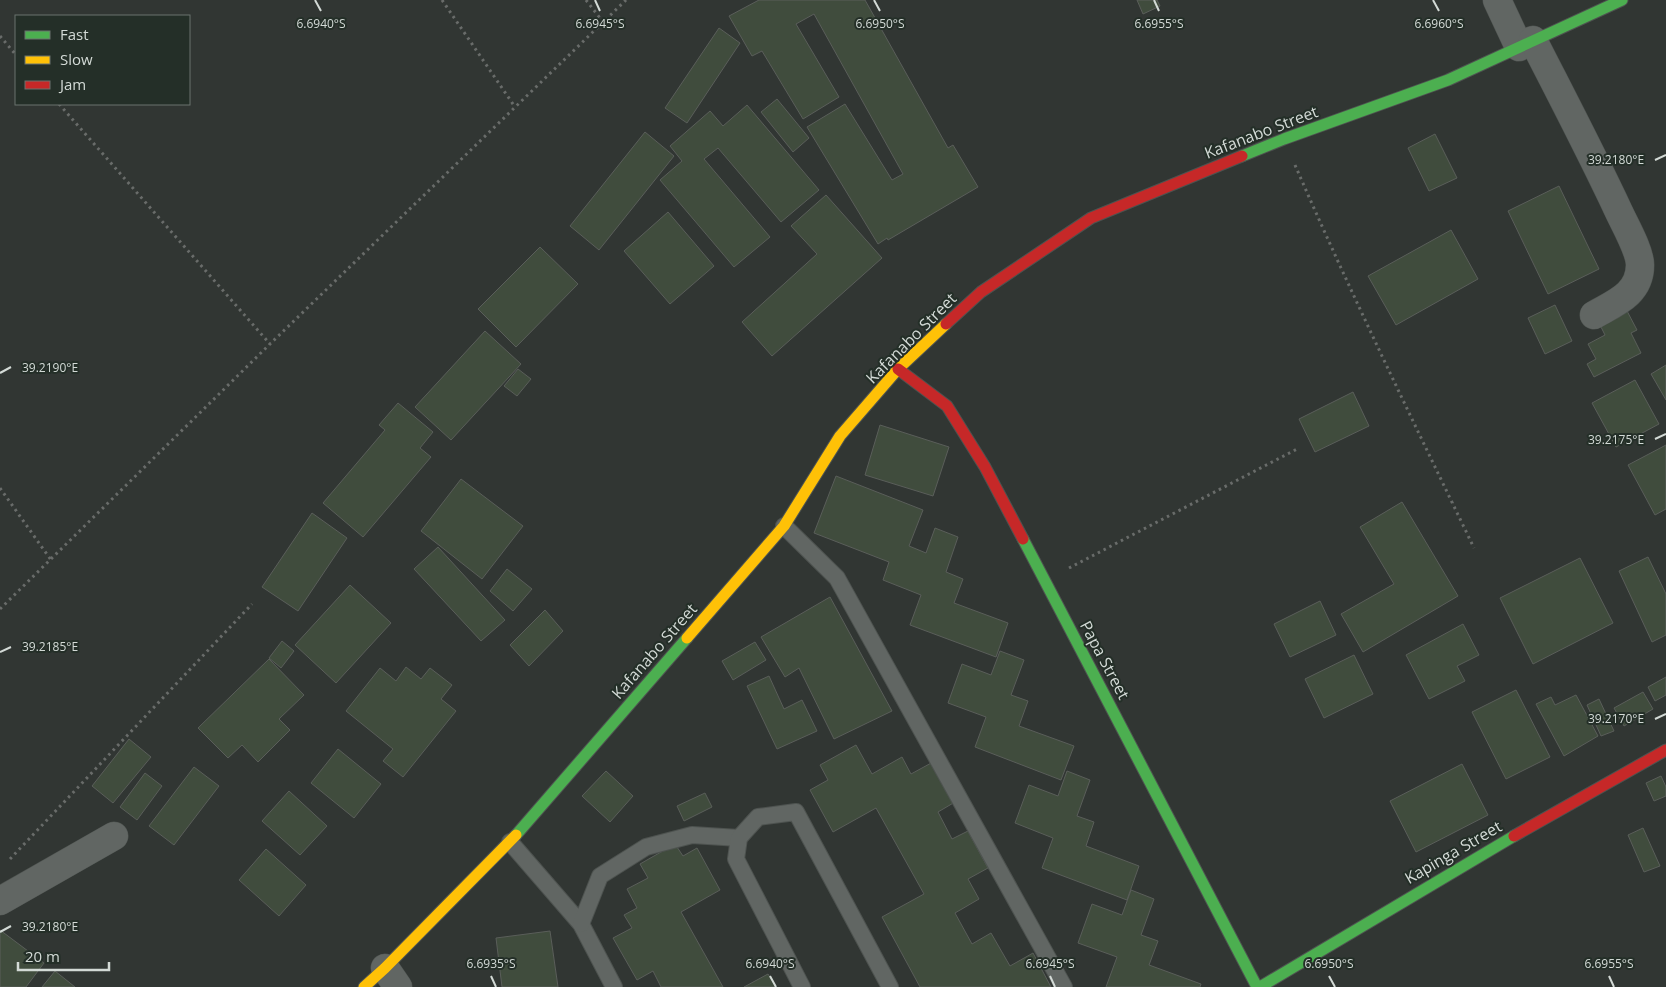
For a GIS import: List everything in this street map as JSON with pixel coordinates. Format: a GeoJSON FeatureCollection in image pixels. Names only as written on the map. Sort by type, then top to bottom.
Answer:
{"type":"FeatureCollection","features":[{"type":"Feature","properties":{"kind":"street"},"geometry":{"type":"LineString","coordinates":[[1497,0],[1526,44],[1603,178],[1635,246],[1640,265],[1635,285],[1624,299],[1594,315]]}},
{"type":"Feature","properties":{"kind":"street","name":"Kafanabo Street"},"geometry":{"type":"LineString","coordinates":[[364,987],[392,977],[784,526],[840,436],[898,369],[981,292],[1091,218],[1284,139],[1448,80],[1622,0]]}},
{"type":"Feature","properties":{"kind":"street","name":"Papa Street"},"geometry":{"type":"LineString","coordinates":[[898,369],[947,406],[985,467],[1259,987]]}},
{"type":"Feature","properties":{"kind":"street","name":"Kapinga Street"},"geometry":{"type":"LineString","coordinates":[[1259,987],[1425,886],[1666,750]]}},
{"type":"Feature","properties":{"kind":"street"},"geometry":{"type":"LineString","coordinates":[[0,901],[114,836]]}},
{"type":"Feature","properties":{"kind":"lane"},"geometry":{"type":"LineString","coordinates":[[784,526],[837,578],[1064,987]]}},
{"type":"Feature","properties":{"kind":"lane"},"geometry":{"type":"LineString","coordinates":[[802,987],[736,859],[739,838],[758,817],[796,812],[890,987]]}},
{"type":"Feature","properties":{"kind":"lane"},"geometry":{"type":"LineString","coordinates":[[581,924],[600,876],[646,847],[692,835],[739,838]]}},
{"type":"Feature","properties":{"kind":"lane"},"geometry":{"type":"LineString","coordinates":[[510,842],[581,924],[614,987]]}},
{"type":"Feature","properties":{"kind":"path"},"geometry":{"type":"LineString","coordinates":[[442,0],[515,107]]}},
{"type":"Feature","properties":{"kind":"path"},"geometry":{"type":"LineString","coordinates":[[586,0],[603,22]]}},
{"type":"Feature","properties":{"kind":"path"},"geometry":{"type":"LineString","coordinates":[[0,610],[270,344],[626,0]]}},
{"type":"Feature","properties":{"kind":"path"},"geometry":{"type":"LineString","coordinates":[[0,36],[15,53]]}},
{"type":"Feature","properties":{"kind":"path"},"geometry":{"type":"LineString","coordinates":[[61,105],[270,344]]}},
{"type":"Feature","properties":{"kind":"path"},"geometry":{"type":"LineString","coordinates":[[1284,139],[1337,262],[1404,406],[1474,548]]}},
{"type":"Feature","properties":{"kind":"path"},"geometry":{"type":"LineString","coordinates":[[1044,581],[1297,448]]}},
{"type":"Feature","properties":{"kind":"path"},"geometry":{"type":"LineString","coordinates":[[0,488],[52,560]]}},
{"type":"Feature","properties":{"kind":"path"},"geometry":{"type":"LineString","coordinates":[[6,863],[252,604]]}},
{"type":"Feature","properties":{"kind":"building"},"geometry":{"type":"Polygon","coordinates":[[[759,0],[865,0],[948,148],[953,145],[978,187],[878,244],[807,127],[845,104],[892,180],[903,174],[814,14],[796,24],[839,97],[803,119],[762,51],[752,56],[729,16],[759,0]]]}},
{"type":"Feature","properties":{"kind":"building"},"geometry":{"type":"Polygon","coordinates":[[[1137,0],[1157,0],[1160,6],[1143,14],[1137,0]]]}},
{"type":"Feature","properties":{"kind":"building"},"geometry":{"type":"Polygon","coordinates":[[[719,28],[740,43],[687,123],[665,108],[719,28]]]}},
{"type":"Feature","properties":{"kind":"building"},"geometry":{"type":"Polygon","coordinates":[[[777,99],[809,138],[793,152],[761,112],[777,99]]]}},
{"type":"Feature","properties":{"kind":"building"},"geometry":{"type":"Polygon","coordinates":[[[747,105],[819,190],[781,222],[718,148],[704,159],[770,237],[734,267],[660,180],[682,161],[670,146],[710,111],[723,126],[747,105]]]}},
{"type":"Feature","properties":{"kind":"building"},"geometry":{"type":"Polygon","coordinates":[[[645,132],[674,156],[599,250],[570,226],[645,132]]]}},
{"type":"Feature","properties":{"kind":"building"},"geometry":{"type":"Polygon","coordinates":[[[1435,134],[1457,178],[1429,191],[1408,148],[1435,134]]]}},
{"type":"Feature","properties":{"kind":"building"},"geometry":{"type":"Polygon","coordinates":[[[1559,186],[1599,269],[1548,294],[1508,211],[1559,186]]]}},
{"type":"Feature","properties":{"kind":"building"},"geometry":{"type":"Polygon","coordinates":[[[826,195],[882,258],[772,356],[742,322],[817,254],[791,226],[826,195]]]}},
{"type":"Feature","properties":{"kind":"building"},"geometry":{"type":"Polygon","coordinates":[[[668,212],[714,266],[670,304],[624,251],[668,212]]]}},
{"type":"Feature","properties":{"kind":"building"},"geometry":{"type":"Polygon","coordinates":[[[1451,230],[1478,279],[1396,325],[1368,276],[1451,230]]]}},
{"type":"Feature","properties":{"kind":"building"},"geometry":{"type":"Polygon","coordinates":[[[540,247],[578,284],[516,347],[478,309],[540,247]]]}},
{"type":"Feature","properties":{"kind":"building"},"geometry":{"type":"Polygon","coordinates":[[[1555,305],[1572,341],[1545,354],[1528,318],[1555,305]]]}},
{"type":"Feature","properties":{"kind":"building"},"geometry":{"type":"Polygon","coordinates":[[[1626,309],[1637,330],[1631,333],[1641,353],[1594,377],[1587,364],[1596,359],[1588,344],[1605,335],[1599,323],[1626,309]]]}},
{"type":"Feature","properties":{"kind":"building"},"geometry":{"type":"Polygon","coordinates":[[[485,331],[521,364],[451,440],[415,407],[485,331]]]}},
{"type":"Feature","properties":{"kind":"building"},"geometry":{"type":"Polygon","coordinates":[[[1666,365],[1666,400],[1651,374],[1666,365]]]}},
{"type":"Feature","properties":{"kind":"building"},"geometry":{"type":"Polygon","coordinates":[[[518,369],[531,379],[517,396],[504,386],[518,369]]]}},
{"type":"Feature","properties":{"kind":"building"},"geometry":{"type":"Polygon","coordinates":[[[1635,380],[1659,424],[1616,447],[1592,403],[1635,380]]]}},
{"type":"Feature","properties":{"kind":"building"},"geometry":{"type":"Polygon","coordinates":[[[1353,392],[1369,426],[1315,452],[1299,419],[1353,392]]]}},
{"type":"Feature","properties":{"kind":"building"},"geometry":{"type":"Polygon","coordinates":[[[398,403],[433,432],[420,448],[431,457],[363,537],[323,503],[385,430],[379,425],[398,403]]]}},
{"type":"Feature","properties":{"kind":"building"},"geometry":{"type":"Polygon","coordinates":[[[880,425],[949,447],[933,496],[865,475],[880,425]]]}},
{"type":"Feature","properties":{"kind":"building"},"geometry":{"type":"Polygon","coordinates":[[[1666,445],[1666,509],[1655,515],[1628,465],[1666,445]]]}},
{"type":"Feature","properties":{"kind":"building"},"geometry":{"type":"Polygon","coordinates":[[[836,476],[923,510],[909,546],[926,553],[935,528],[958,537],[946,572],[963,579],[954,603],[1008,623],[996,657],[910,625],[921,595],[883,580],[889,562],[814,533],[836,476]]]}},
{"type":"Feature","properties":{"kind":"building"},"geometry":{"type":"Polygon","coordinates":[[[461,479],[523,526],[482,579],[421,531],[461,479]]]}},
{"type":"Feature","properties":{"kind":"building"},"geometry":{"type":"Polygon","coordinates":[[[1402,502],[1458,596],[1363,652],[1341,614],[1394,584],[1360,527],[1402,502]]]}},
{"type":"Feature","properties":{"kind":"building"},"geometry":{"type":"Polygon","coordinates":[[[312,513],[347,538],[298,611],[262,587],[312,513]]]}},
{"type":"Feature","properties":{"kind":"building"},"geometry":{"type":"Polygon","coordinates":[[[438,547],[505,620],[481,641],[414,569],[438,547]]]}},
{"type":"Feature","properties":{"kind":"building"},"geometry":{"type":"Polygon","coordinates":[[[1648,557],[1666,594],[1666,635],[1652,642],[1619,571],[1648,557]]]}},
{"type":"Feature","properties":{"kind":"building"},"geometry":{"type":"Polygon","coordinates":[[[1580,558],[1613,623],[1533,664],[1500,598],[1580,558]]]}},
{"type":"Feature","properties":{"kind":"building"},"geometry":{"type":"Polygon","coordinates":[[[507,569],[532,589],[513,611],[490,591],[507,569]]]}},
{"type":"Feature","properties":{"kind":"building"},"geometry":{"type":"Polygon","coordinates":[[[350,585],[391,623],[336,683],[295,645],[350,585]]]}},
{"type":"Feature","properties":{"kind":"building"},"geometry":{"type":"Polygon","coordinates":[[[830,597],[892,711],[834,739],[799,668],[785,677],[761,637],[830,597]]]}},
{"type":"Feature","properties":{"kind":"building"},"geometry":{"type":"Polygon","coordinates":[[[1320,601],[1336,635],[1290,657],[1274,624],[1320,601]]]}},
{"type":"Feature","properties":{"kind":"building"},"geometry":{"type":"Polygon","coordinates":[[[545,610],[563,631],[529,666],[510,645],[545,610]]]}},
{"type":"Feature","properties":{"kind":"building"},"geometry":{"type":"Polygon","coordinates":[[[1463,624],[1479,655],[1457,666],[1465,681],[1429,699],[1406,655],[1463,624]]]}},
{"type":"Feature","properties":{"kind":"building"},"geometry":{"type":"Polygon","coordinates":[[[282,641],[294,651],[281,668],[269,658],[282,641]]]}},
{"type":"Feature","properties":{"kind":"building"},"geometry":{"type":"Polygon","coordinates":[[[755,642],[766,660],[733,680],[722,661],[755,642]]]}},
{"type":"Feature","properties":{"kind":"building"},"geometry":{"type":"Polygon","coordinates":[[[1000,651],[1024,660],[1011,695],[1028,701],[1019,726],[1074,746],[1061,780],[975,747],[986,717],[948,703],[962,664],[991,675],[1000,651]]]}},
{"type":"Feature","properties":{"kind":"building"},"geometry":{"type":"Polygon","coordinates":[[[1354,655],[1373,694],[1324,718],[1305,679],[1354,655]]]}},
{"type":"Feature","properties":{"kind":"building"},"geometry":{"type":"Polygon","coordinates":[[[269,659],[304,695],[279,719],[290,730],[258,762],[242,745],[228,758],[198,728],[269,659]]]}},
{"type":"Feature","properties":{"kind":"building"},"geometry":{"type":"Polygon","coordinates":[[[406,667],[421,679],[430,668],[452,685],[441,699],[456,711],[403,777],[383,761],[393,749],[346,711],[380,668],[396,681],[406,667]]]}},
{"type":"Feature","properties":{"kind":"building"},"geometry":{"type":"Polygon","coordinates":[[[769,676],[784,709],[802,700],[817,731],[777,749],[747,686],[769,676]]]}},
{"type":"Feature","properties":{"kind":"building"},"geometry":{"type":"Polygon","coordinates":[[[1666,677],[1666,695],[1655,701],[1648,687],[1666,677]]]}},
{"type":"Feature","properties":{"kind":"building"},"geometry":{"type":"Polygon","coordinates":[[[1516,690],[1550,757],[1506,779],[1472,712],[1516,690]]]}},
{"type":"Feature","properties":{"kind":"building"},"geometry":{"type":"Polygon","coordinates":[[[1643,692],[1653,709],[1624,726],[1614,708],[1643,692]]]}},
{"type":"Feature","properties":{"kind":"building"},"geometry":{"type":"Polygon","coordinates":[[[1576,695],[1598,736],[1564,756],[1536,704],[1551,697],[1555,705],[1576,695]]]}},
{"type":"Feature","properties":{"kind":"building"},"geometry":{"type":"Polygon","coordinates":[[[1599,699],[1614,731],[1601,736],[1587,705],[1599,699]]]}},
{"type":"Feature","properties":{"kind":"building"},"geometry":{"type":"Polygon","coordinates":[[[129,739],[151,757],[113,803],[92,786],[129,739]]]}},
{"type":"Feature","properties":{"kind":"building"},"geometry":{"type":"Polygon","coordinates":[[[856,745],[872,774],[902,757],[911,774],[933,762],[955,802],[938,812],[952,839],[968,831],[988,868],[968,879],[979,899],[955,913],[972,944],[991,933],[1010,966],[1033,953],[1051,987],[920,987],[882,917],[924,894],[876,808],[833,832],[810,790],[828,780],[820,765],[856,745]]]}},
{"type":"Feature","properties":{"kind":"building"},"geometry":{"type":"Polygon","coordinates":[[[338,749],[381,784],[354,818],[311,783],[338,749]]]}},
{"type":"Feature","properties":{"kind":"building"},"geometry":{"type":"Polygon","coordinates":[[[1462,764],[1488,815],[1416,852],[1390,801],[1462,764]]]}},
{"type":"Feature","properties":{"kind":"building"},"geometry":{"type":"Polygon","coordinates":[[[194,767],[219,786],[174,845],[149,826],[194,767]]]}},
{"type":"Feature","properties":{"kind":"building"},"geometry":{"type":"Polygon","coordinates":[[[606,771],[633,796],[610,822],[582,796],[606,771]]]}},
{"type":"Feature","properties":{"kind":"building"},"geometry":{"type":"Polygon","coordinates":[[[1067,771],[1090,780],[1077,816],[1094,822],[1086,846],[1139,866],[1127,900],[1042,868],[1053,838],[1015,823],[1029,785],[1058,796],[1067,771]]]}},
{"type":"Feature","properties":{"kind":"building"},"geometry":{"type":"Polygon","coordinates":[[[145,773],[162,786],[137,820],[120,807],[145,773]]]}},
{"type":"Feature","properties":{"kind":"building"},"geometry":{"type":"Polygon","coordinates":[[[1661,776],[1666,787],[1666,796],[1654,801],[1646,783],[1661,776]]]}},
{"type":"Feature","properties":{"kind":"building"},"geometry":{"type":"Polygon","coordinates":[[[289,791],[327,826],[300,855],[262,821],[289,791]]]}},
{"type":"Feature","properties":{"kind":"building"},"geometry":{"type":"Polygon","coordinates":[[[705,793],[712,807],[684,821],[677,806],[705,793]]]}},
{"type":"Feature","properties":{"kind":"building"},"geometry":{"type":"Polygon","coordinates":[[[1643,828],[1660,866],[1644,872],[1628,835],[1643,828]]]}},
{"type":"Feature","properties":{"kind":"building"},"geometry":{"type":"Polygon","coordinates":[[[675,844],[683,856],[697,848],[720,890],[681,912],[723,987],[661,987],[653,971],[637,980],[613,938],[632,928],[624,915],[637,908],[627,889],[648,878],[640,864],[675,844]]]}},
{"type":"Feature","properties":{"kind":"building"},"geometry":{"type":"Polygon","coordinates":[[[266,849],[306,885],[279,916],[239,880],[266,849]]]}},
{"type":"Feature","properties":{"kind":"building"},"geometry":{"type":"Polygon","coordinates":[[[1131,890],[1154,899],[1141,935],[1158,941],[1149,965],[1201,984],[1200,987],[1106,987],[1117,957],[1078,943],[1092,904],[1122,915],[1131,890]]]}},
{"type":"Feature","properties":{"kind":"building"},"geometry":{"type":"Polygon","coordinates":[[[0,930],[44,963],[26,987],[0,987],[0,930]]]}},
{"type":"Feature","properties":{"kind":"building"},"geometry":{"type":"Polygon","coordinates":[[[550,931],[558,987],[502,987],[496,938],[550,931]]]}},
{"type":"Feature","properties":{"kind":"building"},"geometry":{"type":"Polygon","coordinates":[[[55,971],[75,987],[42,987],[55,971]]]}},
{"type":"Feature","properties":{"kind":"building"},"geometry":{"type":"Polygon","coordinates":[[[768,974],[776,987],[744,987],[768,974]]]}},
{"type":"Feature","properties":{"kind":"traffic: fast"},"geometry":{"type":"LineString","coordinates":[[1242,156],[1448,80],[1622,0]]}},
{"type":"Feature","properties":{"kind":"traffic: fast"},"geometry":{"type":"LineString","coordinates":[[1023,539],[1257,987]]}},
{"type":"Feature","properties":{"kind":"traffic: fast"},"geometry":{"type":"LineString","coordinates":[[516,835],[687,638]]}},
{"type":"Feature","properties":{"kind":"traffic: fast"},"geometry":{"type":"LineString","coordinates":[[1260,987],[1514,836]]}},
{"type":"Feature","properties":{"kind":"traffic: slow"},"geometry":{"type":"LineString","coordinates":[[687,638],[784,526],[840,436],[898,369],[946,324]]}},
{"type":"Feature","properties":{"kind":"traffic: slow"},"geometry":{"type":"LineString","coordinates":[[364,987],[516,835]]}},
{"type":"Feature","properties":{"kind":"traffic: jam"},"geometry":{"type":"LineString","coordinates":[[946,324],[981,292],[1091,218],[1242,156]]}},
{"type":"Feature","properties":{"kind":"traffic: jam"},"geometry":{"type":"LineString","coordinates":[[898,369],[947,406],[985,467],[1023,539]]}},
{"type":"Feature","properties":{"kind":"traffic: jam"},"geometry":{"type":"LineString","coordinates":[[1514,836],[1666,750]]}}]}
